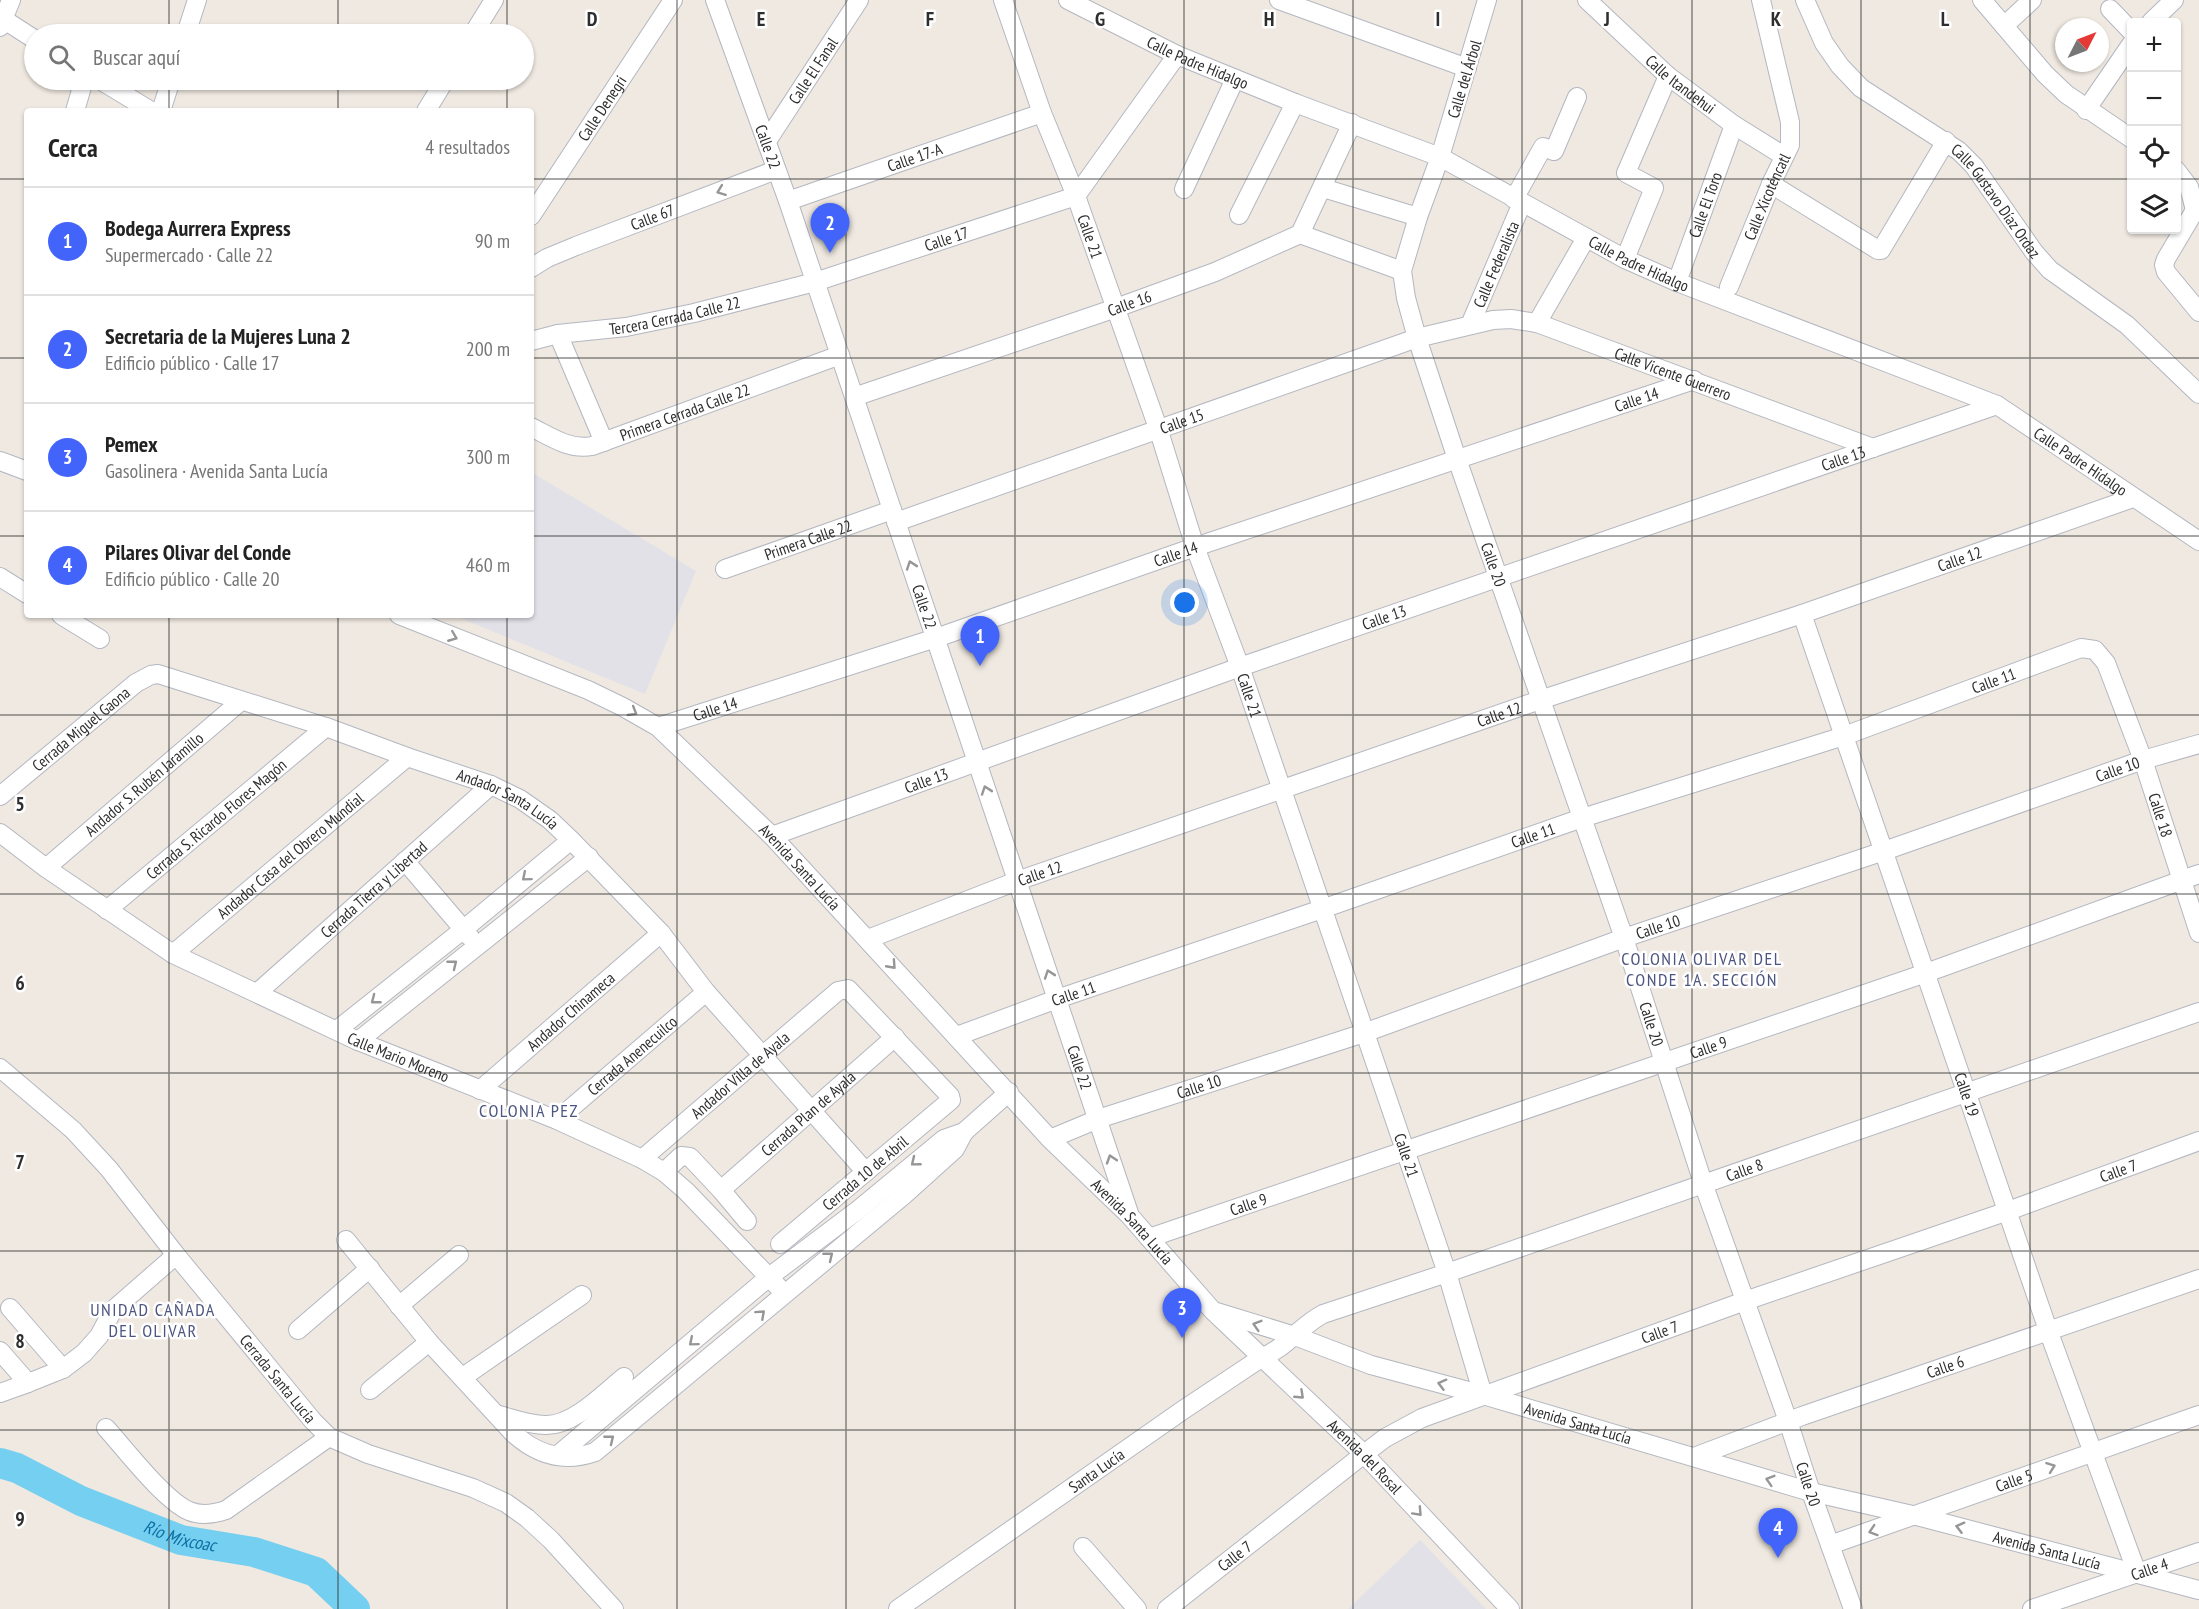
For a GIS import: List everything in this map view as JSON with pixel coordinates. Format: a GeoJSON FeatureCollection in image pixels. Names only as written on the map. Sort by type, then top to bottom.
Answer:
{"type":"FeatureCollection","features":[{"type":"Feature","properties":{"kind":"street"},"geometry":{"type":"LineString","coordinates":[[10,0],[1,21],[24,34]]}},
{"type":"Feature","properties":{"kind":"street"},"geometry":{"type":"LineString","coordinates":[[189,24],[197,0]]}},
{"type":"Feature","properties":{"kind":"street"},"geometry":{"type":"LineString","coordinates":[[479,24],[494,0]]}},
{"type":"Feature","properties":{"kind":"street","name":"Calle Denegri"},"geometry":{"type":"LineString","coordinates":[[534,211],[673,0]]}},
{"type":"Feature","properties":{"kind":"street","name":"Calle 22"},"geometry":{"type":"LineString","coordinates":[[715,0],[788,201],[1129,1215]]}},
{"type":"Feature","properties":{"kind":"street","name":"Calle El Fanal"},"geometry":{"type":"LineString","coordinates":[[766,141],[859,0]]}},
{"type":"Feature","properties":{"kind":"street","name":"Calle 21"},"geometry":{"type":"LineString","coordinates":[[1003,0],[1042,113],[1076,196],[1158,428],[1196,547],[1240,667],[1447,1273],[1483,1395]]}},
{"type":"Feature","properties":{"kind":"street","name":"Calle Padre Hidalgo"},"geometry":{"type":"LineString","coordinates":[[1068,0],[1177,56],[1440,157],[1624,259],[1677,282],[1997,405],[2199,541]]}},
{"type":"Feature","properties":{"kind":"street"},"geometry":{"type":"LineString","coordinates":[[1279,0],[1467,68]]}},
{"type":"Feature","properties":{"kind":"street","name":"Calle del Árbol"},"geometry":{"type":"LineString","coordinates":[[1402,271],[1418,217],[1440,157],[1487,0]]}},
{"type":"Feature","properties":{"kind":"street","name":"Calle Itandehui"},"geometry":{"type":"LineString","coordinates":[[1587,0],[1668,76],[1734,125],[1784,156]]}},
{"type":"Feature","properties":{"kind":"street","name":"Calle Xicoténcatl"},"geometry":{"type":"LineString","coordinates":[[1729,287],[1771,184],[1790,145],[1790,122],[1761,0]]}},
{"type":"Feature","properties":{"kind":"street","name":"Calle Gustavo Díaz Ordaz"},"geometry":{"type":"LineString","coordinates":[[1805,0],[1824,43],[1840,66],[1861,88],[1959,151],[1974,165],[2034,252],[2050,270],[2127,325],[2199,394]]}},
{"type":"Feature","properties":{"kind":"street"},"geometry":{"type":"LineString","coordinates":[[1982,0],[2044,74],[2086,110],[2127,136]]}},
{"type":"Feature","properties":{"kind":"street"},"geometry":{"type":"LineString","coordinates":[[2004,26],[2032,0]]}},
{"type":"Feature","properties":{"kind":"street"},"geometry":{"type":"LineString","coordinates":[[2155,18],[2174,0]]}},
{"type":"Feature","properties":{"kind":"street"},"geometry":{"type":"LineString","coordinates":[[2110,9],[2127,27]]}},
{"type":"Feature","properties":{"kind":"street"},"geometry":{"type":"LineString","coordinates":[[2086,110],[2127,50]]}},
{"type":"Feature","properties":{"kind":"street"},"geometry":{"type":"LineString","coordinates":[[1076,196],[1177,56]]}},
{"type":"Feature","properties":{"kind":"street"},"geometry":{"type":"LineString","coordinates":[[1624,259],[1654,188],[1626,173],[1668,76]]}},
{"type":"Feature","properties":{"kind":"street"},"geometry":{"type":"LineString","coordinates":[[1184,189],[1234,79]]}},
{"type":"Feature","properties":{"kind":"street"},"geometry":{"type":"LineString","coordinates":[[76,108],[81,90]]}},
{"type":"Feature","properties":{"kind":"street"},"geometry":{"type":"LineString","coordinates":[[116,90],[147,108]]}},
{"type":"Feature","properties":{"kind":"street"},"geometry":{"type":"LineString","coordinates":[[162,108],[168,90]]}},
{"type":"Feature","properties":{"kind":"street"},"geometry":{"type":"LineString","coordinates":[[428,108],[439,90]]}},
{"type":"Feature","properties":{"kind":"street","name":"Calle Federalista"},"geometry":{"type":"LineString","coordinates":[[1470,325],[1518,201],[1543,147],[1554,151],[1578,97]]}},
{"type":"Feature","properties":{"kind":"street"},"geometry":{"type":"LineString","coordinates":[[1239,215],[1295,103]]}},
{"type":"Feature","properties":{"kind":"street","name":"Calle 17-A"},"geometry":{"type":"LineString","coordinates":[[788,201],[1042,113]]}},
{"type":"Feature","properties":{"kind":"street"},"geometry":{"type":"LineString","coordinates":[[1352,123],[1300,234],[1402,271]]}},
{"type":"Feature","properties":{"kind":"street","name":"Calle El Toro"},"geometry":{"type":"LineString","coordinates":[[1677,282],[1734,125]]}},
{"type":"Feature","properties":{"kind":"street"},"geometry":{"type":"LineString","coordinates":[[1771,184],[1878,250],[1884,248],[1946,141]]}},
{"type":"Feature","properties":{"kind":"street","name":"Calle 67"},"geometry":{"type":"LineString","coordinates":[[534,266],[576,246],[776,170]]}},
{"type":"Feature","properties":{"kind":"street"},"geometry":{"type":"LineString","coordinates":[[2181,177],[2189,187],[2197,211],[2166,259],[2164,266],[2166,272],[2199,312]]}},
{"type":"Feature","properties":{"kind":"street"},"geometry":{"type":"LineString","coordinates":[[1323,188],[1418,217]]}},
{"type":"Feature","properties":{"kind":"street","name":"Calle 17"},"geometry":{"type":"LineString","coordinates":[[815,282],[1076,196]]}},
{"type":"Feature","properties":{"kind":"street","name":"Calle 16"},"geometry":{"type":"LineString","coordinates":[[854,397],[1215,272],[1300,234]]}},
{"type":"Feature","properties":{"kind":"street"},"geometry":{"type":"LineString","coordinates":[[1537,323],[1586,238]]}},
{"type":"Feature","properties":{"kind":"street","name":"Calle 20"},"geometry":{"type":"LineString","coordinates":[[1402,271],[1417,338],[1457,459],[1624,938],[1703,1183],[1853,1609]]}},
{"type":"Feature","properties":{"kind":"street","name":"Tercera Cerrada Calle 22"},"geometry":{"type":"LineString","coordinates":[[534,339],[558,334],[626,327],[683,316],[815,282]]}},
{"type":"Feature","properties":{"kind":"street","name":"Calle Vicente Guerrero"},"geometry":{"type":"LineString","coordinates":[[1470,325],[1511,319],[1537,323],[1873,448]]}},
{"type":"Feature","properties":{"kind":"street","name":"Calle 15"},"geometry":{"type":"LineString","coordinates":[[894,516],[1417,338],[1470,325]]}},
{"type":"Feature","properties":{"kind":"street"},"geometry":{"type":"LineString","coordinates":[[558,334],[604,442]]}},
{"type":"Feature","properties":{"kind":"street","name":"Primera Cerrada Calle 22"},"geometry":{"type":"LineString","coordinates":[[534,428],[572,447],[581,448],[604,442],[840,355]]}},
{"type":"Feature","properties":{"kind":"street","name":"Calle 14"},"geometry":{"type":"LineString","coordinates":[[658,728],[936,638],[1196,547],[1694,380]]}},
{"type":"Feature","properties":{"kind":"street","name":"Calle 13"},"geometry":{"type":"LineString","coordinates":[[772,836],[1240,667],[1997,405]]}},
{"type":"Feature","properties":{"kind":"street"},"geometry":{"type":"LineString","coordinates":[[0,461],[24,470]]}},
{"type":"Feature","properties":{"kind":"street","name":"Calle 12"},"geometry":{"type":"LineString","coordinates":[[868,939],[1017,881],[1540,700],[1802,614],[2133,498]]}},
{"type":"Feature","properties":{"kind":"street","name":"Primera Calle 22"},"geometry":{"type":"LineString","coordinates":[[725,569],[894,516]]}},
{"type":"Feature","properties":{"kind":"street"},"geometry":{"type":"LineString","coordinates":[[0,577],[24,592]]}},
{"type":"Feature","properties":{"kind":"street","name":"Calle 19"},"geometry":{"type":"LineString","coordinates":[[1802,614],[2048,1330],[2137,1574]]}},
{"type":"Feature","properties":{"kind":"street"},"geometry":{"type":"LineString","coordinates":[[66,618],[100,639]]}},
{"type":"Feature","properties":{"kind":"street","name":"Avenida Santa Lucía"},"geometry":{"type":"LineString","coordinates":[[407,618],[588,690],[623,706],[658,728],[772,836],[1050,1139],[1129,1215],[1213,1311],[1294,1336],[1371,1365],[1483,1395],[1811,1492],[1917,1516],[2199,1590]]}},
{"type":"Feature","properties":{"kind":"street","name":"Calle 11"},"geometry":{"type":"LineString","coordinates":[[957,1036],[1057,999],[1582,818],[1844,736],[2081,648],[2095,650],[2106,663]]}},
{"type":"Feature","properties":{"kind":"street","name":"Calle 18"},"geometry":{"type":"LineString","coordinates":[[2106,663],[2143,760],[2199,933]]}},
{"type":"Feature","properties":{"kind":"street","name":"Cerrada Miguel Gaona"},"geometry":{"type":"LineString","coordinates":[[0,796],[136,683],[151,675],[166,675]]}},
{"type":"Feature","properties":{"kind":"street","name":"Andador Santa Lucía"},"geometry":{"type":"LineString","coordinates":[[166,675],[326,727],[491,785],[520,799],[550,820],[589,857],[661,933],[706,992],[866,1172]]}},
{"type":"Feature","properties":{"kind":"street","name":"Andador S. Rubén Jaramillo"},"geometry":{"type":"LineString","coordinates":[[45,868],[241,701]]}},
{"type":"Feature","properties":{"kind":"street","name":"Cerrada S. Ricardo Flores Magón"},"geometry":{"type":"LineString","coordinates":[[107,910],[326,727]]}},
{"type":"Feature","properties":{"kind":"street","name":"Calle 10"},"geometry":{"type":"LineString","coordinates":[[1050,1139],[1098,1119],[1364,1033],[1624,938],[1884,851],[2143,760],[2199,744]]}},
{"type":"Feature","properties":{"kind":"street","name":"Andador Casa del Obrero Mundial"},"geometry":{"type":"LineString","coordinates":[[173,954],[407,757]]}},
{"type":"Feature","properties":{"kind":"street","name":"Cerrada Tierra y Libertad"},"geometry":{"type":"LineString","coordinates":[[257,993],[491,785]]}},
{"type":"Feature","properties":{"kind":"street","name":"Calle Mario Moreno"},"geometry":{"type":"LineString","coordinates":[[0,833],[45,868],[173,954],[358,1041],[557,1120],[642,1159],[664,1172],[686,1191],[784,1293]]}},
{"type":"Feature","properties":{"kind":"street"},"geometry":{"type":"LineString","coordinates":[[337,1030],[571,840]]}},
{"type":"Feature","properties":{"kind":"street"},"geometry":{"type":"LineString","coordinates":[[358,1041],[589,857]]}},
{"type":"Feature","properties":{"kind":"street"},"geometry":{"type":"LineString","coordinates":[[405,861],[477,945]]}},
{"type":"Feature","properties":{"kind":"street","name":"Calle 9"},"geometry":{"type":"LineString","coordinates":[[1149,1238],[1926,973],[2199,874]]}},
{"type":"Feature","properties":{"kind":"street","name":"Andador Chinameca"},"geometry":{"type":"LineString","coordinates":[[480,1090],[661,933]]}},
{"type":"Feature","properties":{"kind":"street","name":"Andador Villa de Ayala"},"geometry":{"type":"LineString","coordinates":[[642,1159],[838,991],[846,988],[852,991],[895,1037]]}},
{"type":"Feature","properties":{"kind":"street","name":"Cerrada Anenecuilco"},"geometry":{"type":"LineString","coordinates":[[557,1120],[706,992]]}},
{"type":"Feature","properties":{"kind":"street","name":"Calle 8"},"geometry":{"type":"LineString","coordinates":[[1294,1336],[1313,1319],[1323,1314],[2199,1012]]}},
{"type":"Feature","properties":{"kind":"street","name":"Cerrada 10 de Abril"},"geometry":{"type":"LineString","coordinates":[[780,1244],[950,1102],[950,1096],[895,1037]]}},
{"type":"Feature","properties":{"kind":"street","name":"Cerrada Plan de Ayala"},"geometry":{"type":"LineString","coordinates":[[721,1190],[895,1037]]}},
{"type":"Feature","properties":{"kind":"street","name":"Cerrada Santa Lucía"},"geometry":{"type":"LineString","coordinates":[[0,1068],[73,1130],[109,1169],[176,1255],[313,1421],[329,1437],[368,1454],[473,1488],[506,1503],[551,1540],[614,1609]]}},
{"type":"Feature","properties":{"kind":"street"},"geometry":{"type":"LineString","coordinates":[[346,1240],[429,1342],[525,1444],[542,1453],[580,1457],[595,1452],[919,1182],[955,1149],[964,1132],[1009,1092]]}},
{"type":"Feature","properties":{"kind":"street"},"geometry":{"type":"LineString","coordinates":[[558,1455],[769,1277],[858,1210],[944,1139],[964,1132]]}},
{"type":"Feature","properties":{"kind":"street","name":"Calle 7"},"geometry":{"type":"LineString","coordinates":[[1167,1609],[1385,1438],[1422,1418],[2199,1141]]}},
{"type":"Feature","properties":{"kind":"street"},"geometry":{"type":"LineString","coordinates":[[664,1172],[681,1156],[690,1156],[747,1221]]}},
{"type":"Feature","properties":{"kind":"street"},"geometry":{"type":"LineString","coordinates":[[0,1393],[63,1369],[93,1345],[113,1310],[176,1255]]}},
{"type":"Feature","properties":{"kind":"street"},"geometry":{"type":"LineString","coordinates":[[399,1306],[459,1255]]}},
{"type":"Feature","properties":{"kind":"street"},"geometry":{"type":"LineString","coordinates":[[298,1330],[370,1268]]}},
{"type":"Feature","properties":{"kind":"street","name":"Calle 6"},"geometry":{"type":"LineString","coordinates":[[1694,1457],[1788,1421],[2199,1280]]}},
{"type":"Feature","properties":{"kind":"street"},"geometry":{"type":"LineString","coordinates":[[463,1377],[582,1295]]}},
{"type":"Feature","properties":{"kind":"street"},"geometry":{"type":"LineString","coordinates":[[10,1308],[63,1369]]}},
{"type":"Feature","properties":{"kind":"street","name":"Avenida del Rosal"},"geometry":{"type":"LineString","coordinates":[[1213,1311],[1364,1454],[1510,1609]]}},
{"type":"Feature","properties":{"kind":"street","name":"Santa Lucía"},"geometry":{"type":"LineString","coordinates":[[898,1609],[1183,1410],[1261,1358],[1273,1353],[1294,1336]]}},
{"type":"Feature","properties":{"kind":"street"},"geometry":{"type":"LineString","coordinates":[[370,1390],[429,1342]]}},
{"type":"Feature","properties":{"kind":"street"},"geometry":{"type":"LineString","coordinates":[[0,1351],[28,1383]]}},
{"type":"Feature","properties":{"kind":"street"},"geometry":{"type":"LineString","coordinates":[[499,1415],[533,1424],[557,1424],[578,1413],[624,1377]]}},
{"type":"Feature","properties":{"kind":"street","name":"Calle 5"},"geometry":{"type":"LineString","coordinates":[[1830,1545],[2199,1415]]}},
{"type":"Feature","properties":{"kind":"street"},"geometry":{"type":"LineString","coordinates":[[106,1428],[166,1495],[191,1512],[203,1514],[216,1514],[226,1510],[329,1437]]}},
{"type":"Feature","properties":{"kind":"street"},"geometry":{"type":"LineString","coordinates":[[1083,1547],[1137,1609]]}},
{"type":"Feature","properties":{"kind":"street","name":"Calle 4"},"geometry":{"type":"LineString","coordinates":[[2032,1609],[2199,1552]]}},
{"type":"Feature","properties":{"kind":"shaded area"},"geometry":{"type":"Polygon","coordinates":[[[534,474],[696,571],[645,694],[460,618],[534,618],[534,474]]]}},
{"type":"Feature","properties":{"kind":"shaded area"},"geometry":{"type":"Polygon","coordinates":[[[1420,1540],[1486,1609],[1348,1609],[1420,1540]]]}},
{"type":"Feature","properties":{"kind":"waterway","name":"Río Mixcoac"},"geometry":{"type":"LineString","coordinates":[[0,1463],[17,1468],[81,1501],[181,1540],[254,1552],[316,1572],[355,1609]]}},
{"type":"Feature","properties":{"kind":"place","name":"Secretaria de la Mujeres Luna 2"},"geometry":{"type":"Point","coordinates":[830,253]}},
{"type":"Feature","properties":{"kind":"place","name":"Bodega Aurrera Express"},"geometry":{"type":"Point","coordinates":[980,666]}},
{"type":"Feature","properties":{"kind":"place","name":"Pemex"},"geometry":{"type":"Point","coordinates":[1182,1338]}},
{"type":"Feature","properties":{"kind":"place","name":"Pilares Olivar del Conde"},"geometry":{"type":"Point","coordinates":[1778,1558]}},
{"type":"Feature","properties":{"kind":"district","name":"COLONIA OLIVAR DEL CONDE 1A. SECCIÓN"},"geometry":{"type":"Point","coordinates":[1702,969]}},
{"type":"Feature","properties":{"kind":"district","name":"COLONIA PEZ"},"geometry":{"type":"Point","coordinates":[529,1111]}},
{"type":"Feature","properties":{"kind":"district","name":"UNIDAD CAÑADA DEL OLIVAR"},"geometry":{"type":"Point","coordinates":[153,1320]}}]}
